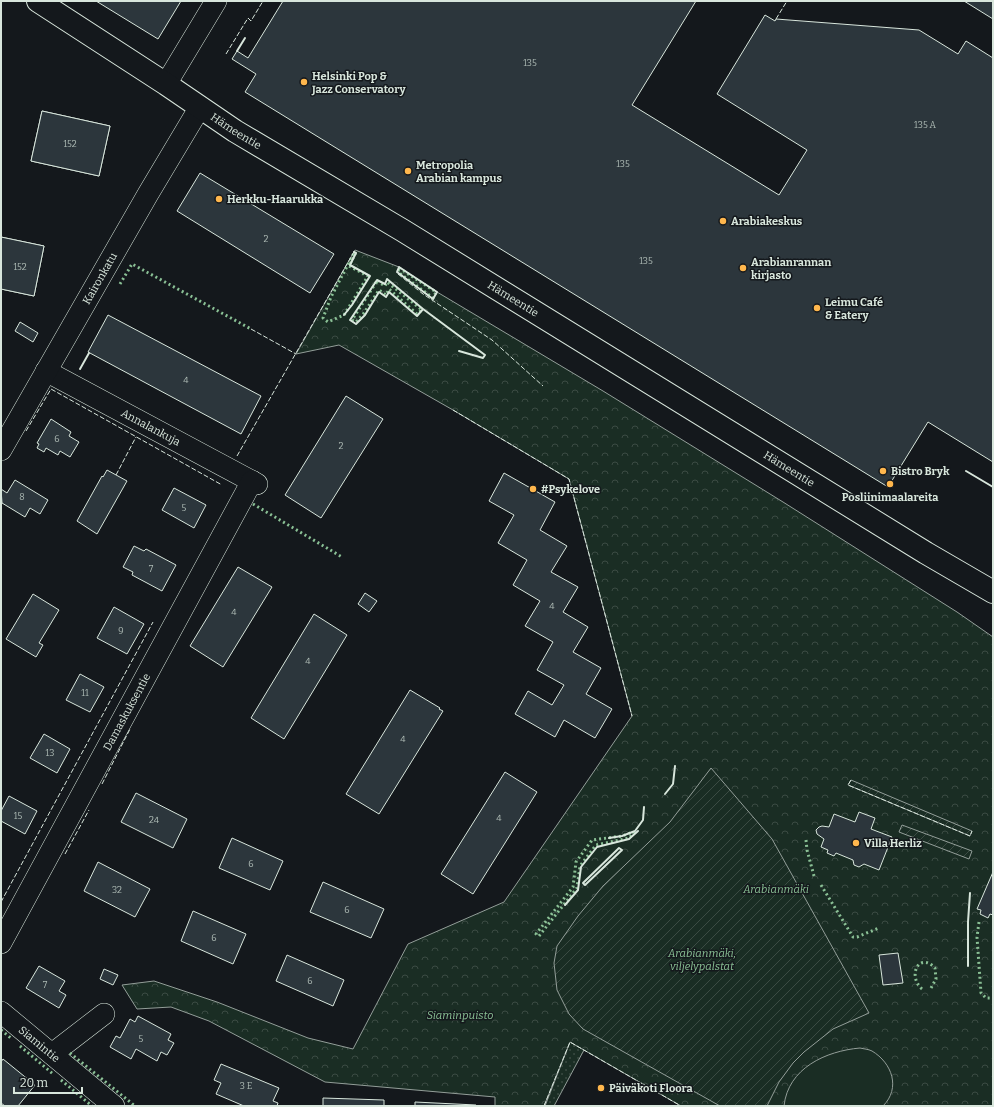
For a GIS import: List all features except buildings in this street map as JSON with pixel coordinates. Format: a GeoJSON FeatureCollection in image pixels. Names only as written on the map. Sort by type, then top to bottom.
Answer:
{"type":"FeatureCollection","features":[{"type":"Feature","properties":{"kind":"main road","name":"Hämeentie"},"geometry":{"type":"LineString","coordinates":[[38,1],[166,84],[235,131],[402,230],[926,553],[993,592]]}},
{"type":"Feature","properties":{"kind":"street"},"geometry":{"type":"LineString","coordinates":[[166,84],[216,1]]}},
{"type":"Feature","properties":{"kind":"street","name":"Kaironkatu"},"geometry":{"type":"LineString","coordinates":[[1,450],[148,194],[200,107]]}},
{"type":"Feature","properties":{"kind":"street","name":"Annalankuja"},"geometry":{"type":"LineString","coordinates":[[46,371],[254,482]]}},
{"type":"Feature","properties":{"kind":"street","name":"Damaskuksentie"},"geometry":{"type":"LineString","coordinates":[[1,943],[254,482]]}},
{"type":"Feature","properties":{"kind":"street","name":"Siamintie"},"geometry":{"type":"LineString","coordinates":[[1,1012],[114,1106]]}},
{"type":"Feature","properties":{"kind":"street"},"geometry":{"type":"LineString","coordinates":[[52,1054],[104,1014]]}},
{"type":"Feature","properties":{"kind":"green space","name":"Arabianmäki"},"geometry":{"type":"Polygon","coordinates":[[[355,250],[399,267],[437,292],[603,391],[783,502],[957,612],[993,637],[993,1106],[681,1106],[570,1042],[544,1106],[495,1106],[495,1097],[325,1082],[209,1021],[171,1007],[137,1009],[122,985],[154,981],[217,1002],[308,1038],[353,1049],[408,944],[504,902],[632,716],[569,479],[453,410],[339,345],[296,354],[355,250]]]}},
{"type":"Feature","properties":{"kind":"green space","name":"Arabianmäki, viljelypalstat"},"geometry":{"type":"Polygon","coordinates":[[[711,768],[772,839],[869,1013],[833,1029],[804,1052],[793,1063],[779,1082],[767,1106],[720,1106],[583,1029],[569,1014],[557,990],[554,963],[557,946],[578,916],[603,886],[670,822],[711,768]]]}},
{"type":"Feature","properties":{"kind":"green space"},"geometry":{"type":"Polygon","coordinates":[[[851,780],[972,831],[970,836],[848,785],[851,780]]]}},
{"type":"Feature","properties":{"kind":"green space"},"geometry":{"type":"Polygon","coordinates":[[[902,825],[972,851],[969,859],[899,832],[902,825]]]}},
{"type":"Feature","properties":{"kind":"green space"},"geometry":{"type":"Polygon","coordinates":[[[619,848],[622,850],[585,885],[583,883],[619,848]]]}},
{"type":"Feature","properties":{"kind":"green space"},"geometry":{"type":"Polygon","coordinates":[[[570,1042],[584,1050],[554,1106],[545,1106],[570,1042]]]}},
{"type":"Feature","properties":{"kind":"green space"},"geometry":{"type":"Polygon","coordinates":[[[860,1048],[868,1049],[879,1056],[885,1062],[892,1076],[892,1092],[889,1099],[883,1106],[784,1106],[787,1093],[793,1081],[811,1064],[834,1053],[860,1048]]]}},
{"type":"Feature","properties":{"kind":"hedge"},"geometry":{"type":"LineString","coordinates":[[354,253],[355,254],[349,266],[368,276],[344,315],[328,322],[323,318],[331,297],[354,253]]}},
{"type":"Feature","properties":{"kind":"hedge"},"geometry":{"type":"LineString","coordinates":[[120,284],[132,264],[251,329]]}},
{"type":"Feature","properties":{"kind":"hedge"},"geometry":{"type":"LineString","coordinates":[[399,268],[436,292],[433,298],[398,272],[399,268]]}},
{"type":"Feature","properties":{"kind":"hedge"},"geometry":{"type":"LineString","coordinates":[[377,281],[385,286],[387,282],[422,310],[417,314],[389,289],[386,295],[379,290],[364,313],[356,322],[352,320],[377,281]]}},
{"type":"Feature","properties":{"kind":"hedge"},"geometry":{"type":"LineString","coordinates":[[253,504],[342,557]]}},
{"type":"Feature","properties":{"kind":"hedge"},"geometry":{"type":"LineString","coordinates":[[633,832],[634,833],[629,838],[596,845],[580,866],[577,888],[539,936],[536,934],[573,887],[576,862],[592,840],[622,836],[633,832]]}},
{"type":"Feature","properties":{"kind":"hedge"},"geometry":{"type":"LineString","coordinates":[[806,840],[814,876]]}},
{"type":"Feature","properties":{"kind":"hedge"},"geometry":{"type":"LineString","coordinates":[[821,885],[853,937],[857,937],[879,928]]}},
{"type":"Feature","properties":{"kind":"hedge"},"geometry":{"type":"LineString","coordinates":[[979,922],[977,937],[981,993],[986,998],[993,998]]}},
{"type":"Feature","properties":{"kind":"hedge"},"geometry":{"type":"LineString","coordinates":[[922,989],[915,978],[915,972],[917,967],[924,962],[929,963],[935,968],[936,979],[931,988]]}},
{"type":"Feature","properties":{"kind":"hedge"},"geometry":{"type":"LineString","coordinates":[[1,1030],[12,1039]]}},
{"type":"Feature","properties":{"kind":"hedge"},"geometry":{"type":"LineString","coordinates":[[20,1046],[53,1074]]}},
{"type":"Feature","properties":{"kind":"hedge"},"geometry":{"type":"LineString","coordinates":[[70,1053],[135,1106]]}},
{"type":"Feature","properties":{"kind":"hedge"},"geometry":{"type":"LineString","coordinates":[[61,1080],[92,1106]]}},
{"type":"Feature","properties":{"kind":"fence"},"geometry":{"type":"LineString","coordinates":[[226,54],[248,18],[251,21],[263,1]]}},
{"type":"Feature","properties":{"kind":"fence"},"geometry":{"type":"LineString","coordinates":[[776,19],[787,1]]}},
{"type":"Feature","properties":{"kind":"fence"},"geometry":{"type":"LineString","coordinates":[[237,456],[355,250]]}},
{"type":"Feature","properties":{"kind":"fence"},"geometry":{"type":"LineString","coordinates":[[398,274],[423,294],[492,340],[543,386]]}},
{"type":"Feature","properties":{"kind":"fence"},"geometry":{"type":"LineString","coordinates":[[251,329],[296,354]]}},
{"type":"Feature","properties":{"kind":"fence"},"geometry":{"type":"LineString","coordinates":[[26,431],[51,389],[222,485]]}},
{"type":"Feature","properties":{"kind":"fence"},"geometry":{"type":"LineString","coordinates":[[453,410],[569,479],[632,716]]}},
{"type":"Feature","properties":{"kind":"fence"},"geometry":{"type":"LineString","coordinates":[[116,475],[136,437]]}},
{"type":"Feature","properties":{"kind":"fence"},"geometry":{"type":"LineString","coordinates":[[1,902],[153,622]]}},
{"type":"Feature","properties":{"kind":"fence"},"geometry":{"type":"LineString","coordinates":[[102,784],[130,729]]}},
{"type":"Feature","properties":{"kind":"fence"},"geometry":{"type":"LineString","coordinates":[[851,780],[848,785],[970,836],[972,831]]}},
{"type":"Feature","properties":{"kind":"fence"},"geometry":{"type":"LineString","coordinates":[[65,854],[89,810]]}},
{"type":"Feature","properties":{"kind":"fence"},"geometry":{"type":"LineString","coordinates":[[544,1106],[570,1042],[681,1106]]}},
{"type":"Feature","properties":{"kind":"wall"},"geometry":{"type":"LineString","coordinates":[[237,51],[245,38]]}},
{"type":"Feature","properties":{"kind":"wall"},"geometry":{"type":"LineString","coordinates":[[344,315],[370,276],[350,265],[356,253],[354,252]]}},
{"type":"Feature","properties":{"kind":"wall"},"geometry":{"type":"LineString","coordinates":[[399,267],[437,292],[433,299],[397,272],[399,267]]}},
{"type":"Feature","properties":{"kind":"wall"},"geometry":{"type":"LineString","coordinates":[[423,309],[417,316],[389,292],[386,297],[379,292],[365,315],[356,324],[350,320],[377,280],[385,284],[387,279],[423,309],[485,355],[483,358],[459,351]]}},
{"type":"Feature","properties":{"kind":"wall"},"geometry":{"type":"LineString","coordinates":[[80,369],[89,353]]}},
{"type":"Feature","properties":{"kind":"wall"},"geometry":{"type":"LineString","coordinates":[[966,471],[993,487]]}},
{"type":"Feature","properties":{"kind":"wall"},"geometry":{"type":"LineString","coordinates":[[665,794],[673,784],[675,766]]}},
{"type":"Feature","properties":{"kind":"wall"},"geometry":{"type":"LineString","coordinates":[[609,838],[622,836],[635,831],[643,820],[644,807]]}},
{"type":"Feature","properties":{"kind":"wall"},"geometry":{"type":"LineString","coordinates":[[565,905],[578,890],[581,867],[597,847],[629,839],[638,831]]}},
{"type":"Feature","properties":{"kind":"wall"},"geometry":{"type":"LineString","coordinates":[[619,848],[622,850],[585,885],[583,883],[619,848]]}},
{"type":"Feature","properties":{"kind":"wall"},"geometry":{"type":"LineString","coordinates":[[968,966],[968,922],[970,893]]}},
{"type":"Feature","properties":{"kind":"place","name":"Helsinki Pop & Jazz Conservatory"},"geometry":{"type":"Point","coordinates":[304,82]}},
{"type":"Feature","properties":{"kind":"place","name":"Metropolia Arabian kampus"},"geometry":{"type":"Point","coordinates":[408,171]}},
{"type":"Feature","properties":{"kind":"place","name":"Herkku-Haarukka"},"geometry":{"type":"Point","coordinates":[219,199]}},
{"type":"Feature","properties":{"kind":"place","name":"Arabiakeskus"},"geometry":{"type":"Point","coordinates":[723,221]}},
{"type":"Feature","properties":{"kind":"place","name":"Arabianrannan kirjasto"},"geometry":{"type":"Point","coordinates":[743,268]}},
{"type":"Feature","properties":{"kind":"place","name":"Leimu Café & Eatery"},"geometry":{"type":"Point","coordinates":[817,308]}},
{"type":"Feature","properties":{"kind":"place","name":"Bistro Bryk"},"geometry":{"type":"Point","coordinates":[883,471]}},
{"type":"Feature","properties":{"kind":"place","name":"Posliinimaalareita"},"geometry":{"type":"Point","coordinates":[890,484]}},
{"type":"Feature","properties":{"kind":"place","name":"#Psykelove"},"geometry":{"type":"Point","coordinates":[533,489]}},
{"type":"Feature","properties":{"kind":"place","name":"Villa Herliz"},"geometry":{"type":"Point","coordinates":[856,843]}},
{"type":"Feature","properties":{"kind":"place","name":"Päiväkoti Floora"},"geometry":{"type":"Point","coordinates":[601,1088]}},
{"type":"Feature","properties":{"kind":"park label","name":"Siaminpuisto"},"geometry":{"type":"Point","coordinates":[460,1015]}}]}
